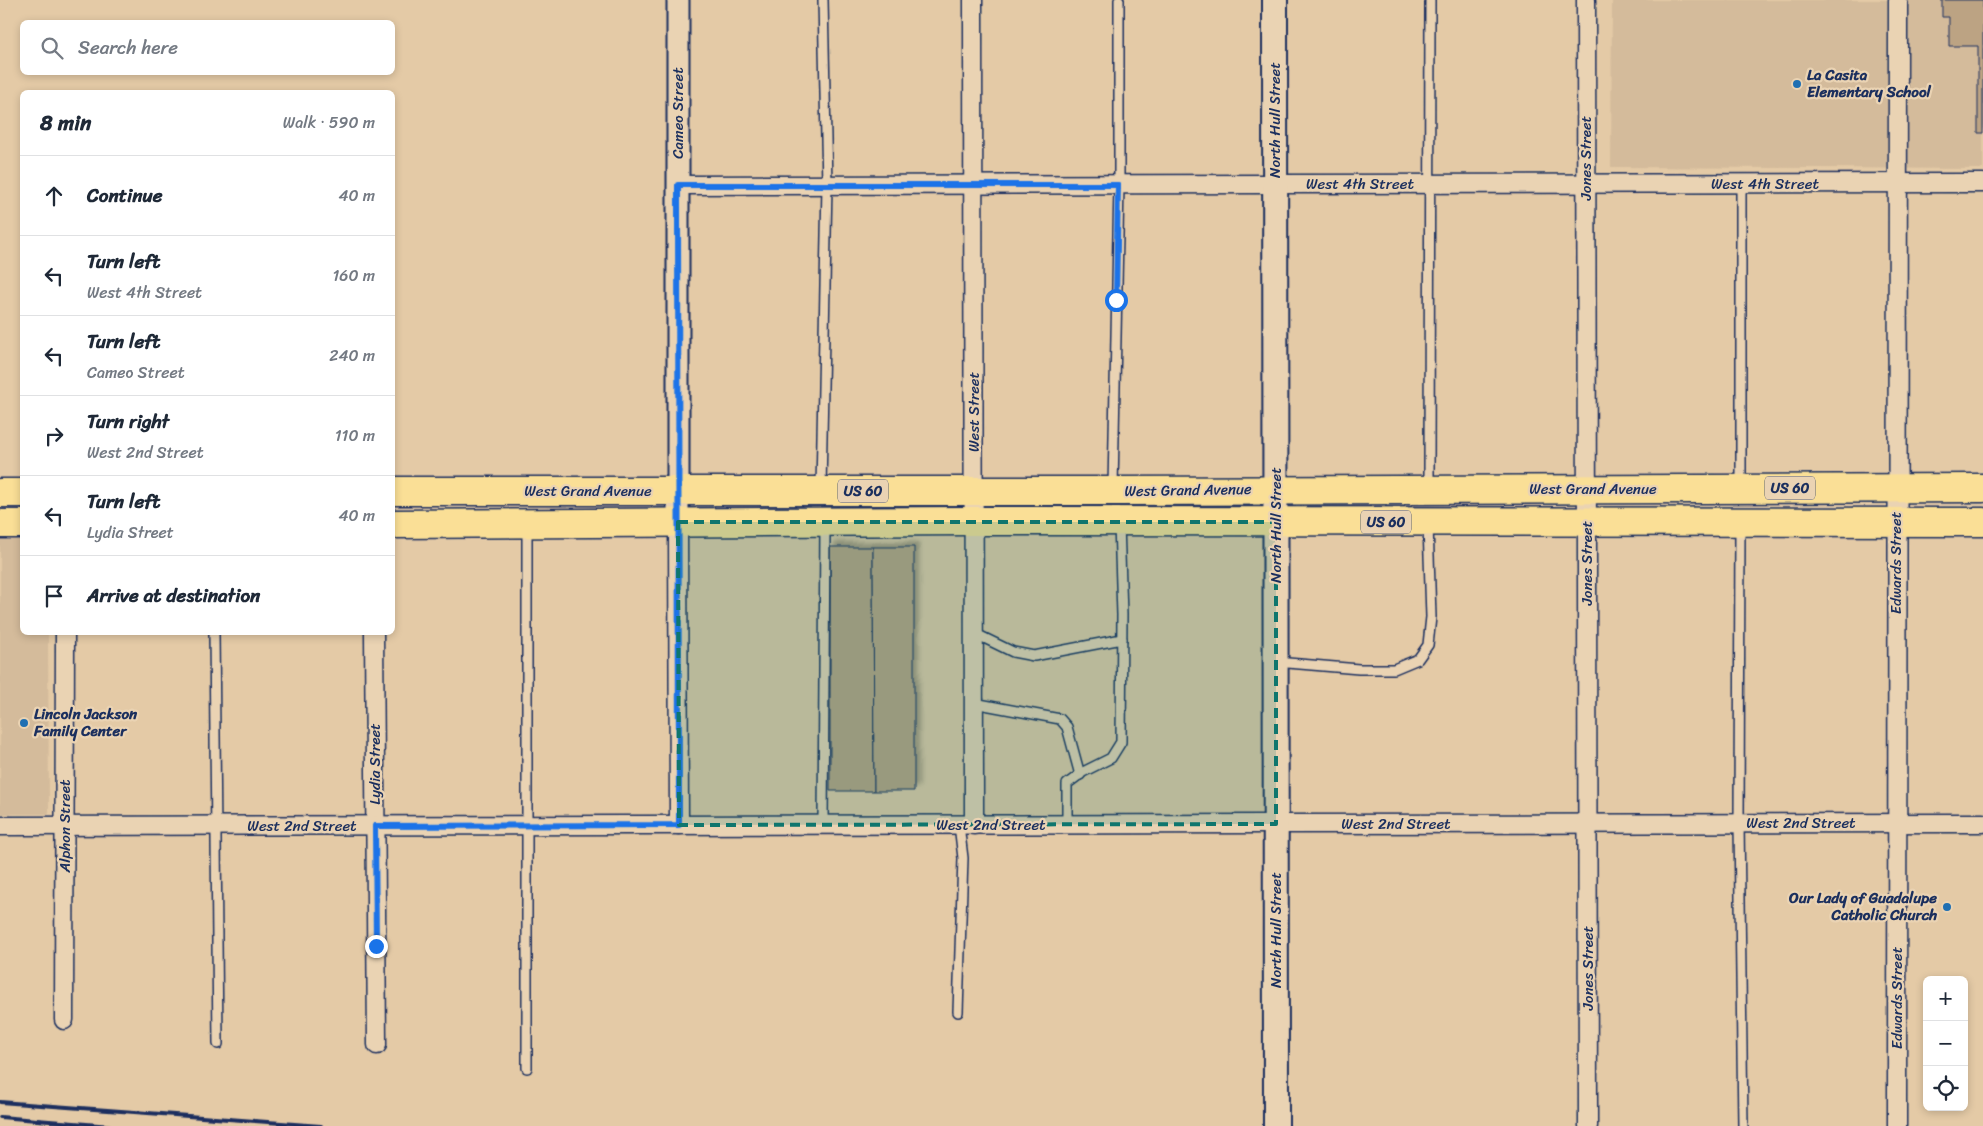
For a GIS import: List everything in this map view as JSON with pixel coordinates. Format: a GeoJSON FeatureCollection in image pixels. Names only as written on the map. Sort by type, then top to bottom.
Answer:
{"type":"FeatureCollection","features":[{"type":"Feature","properties":{"kind":"highway","name":"West Grand Avenue"},"geometry":{"type":"LineString","coordinates":[[395,491],[678,492],[821,490],[1113,491],[1983,488]]}},
{"type":"Feature","properties":{"kind":"highway"},"geometry":{"type":"LineString","coordinates":[[0,492],[20,492]]}},
{"type":"Feature","properties":{"kind":"highway","name":"West Grand Avenue"},"geometry":{"type":"LineString","coordinates":[[395,524],[974,521],[1983,522]]}},
{"type":"Feature","properties":{"kind":"highway"},"geometry":{"type":"LineString","coordinates":[[0,524],[20,524]]}},
{"type":"Feature","properties":{"kind":"main road","name":"North Hull Street"},"geometry":{"type":"LineString","coordinates":[[1275,0],[1276,1126]]}},
{"type":"Feature","properties":{"kind":"street","name":"Cameo Street"},"geometry":{"type":"LineString","coordinates":[[678,0],[679,825]]}},
{"type":"Feature","properties":{"kind":"street","name":"West Street"},"geometry":{"type":"LineString","coordinates":[[967,825],[974,703],[973,0]]}},
{"type":"Feature","properties":{"kind":"street","name":"Jones Street"},"geometry":{"type":"LineString","coordinates":[[1586,0],[1588,1126]]}},
{"type":"Feature","properties":{"kind":"street","name":"Edwards Street"},"geometry":{"type":"LineString","coordinates":[[1897,1126],[1896,488],[1898,0]]}},
{"type":"Feature","properties":{"kind":"street","name":"West 4th Street"},"geometry":{"type":"LineString","coordinates":[[678,185],[1983,183]]}},
{"type":"Feature","properties":{"kind":"street","name":"Alphon Street"},"geometry":{"type":"LineString","coordinates":[[64,1020],[65,635]]}},
{"type":"Feature","properties":{"kind":"street","name":"Lydia Street"},"geometry":{"type":"LineString","coordinates":[[374,635],[377,1045]]}},
{"type":"Feature","properties":{"kind":"street","name":"West 2nd Street"},"geometry":{"type":"LineString","coordinates":[[0,826],[1983,823]]}},
{"type":"Feature","properties":{"kind":"lane"},"geometry":{"type":"LineString","coordinates":[[821,490],[827,185],[823,0]]}},
{"type":"Feature","properties":{"kind":"lane"},"geometry":{"type":"LineString","coordinates":[[1113,491],[1119,0]]}},
{"type":"Feature","properties":{"kind":"lane"},"geometry":{"type":"LineString","coordinates":[[1429,489],[1430,0]]}},
{"type":"Feature","properties":{"kind":"lane"},"geometry":{"type":"LineString","coordinates":[[1741,184],[1741,489]]}},
{"type":"Feature","properties":{"kind":"lane"},"geometry":{"type":"LineString","coordinates":[[823,825],[825,522]]}},
{"type":"Feature","properties":{"kind":"lane"},"geometry":{"type":"LineString","coordinates":[[1067,824],[1067,784],[1111,758],[1121,742],[1122,639],[1118,522]]}},
{"type":"Feature","properties":{"kind":"lane"},"geometry":{"type":"LineString","coordinates":[[1276,662],[1359,669],[1394,669],[1418,659],[1428,645],[1431,617],[1428,522]]}},
{"type":"Feature","properties":{"kind":"lane"},"geometry":{"type":"LineString","coordinates":[[1740,522],[1739,824],[1743,1126]]}},
{"type":"Feature","properties":{"kind":"lane"},"geometry":{"type":"LineString","coordinates":[[526,523],[526,1068]]}},
{"type":"Feature","properties":{"kind":"lane"},"geometry":{"type":"LineString","coordinates":[[974,632],[1013,652],[1034,656],[1122,639]]}},
{"type":"Feature","properties":{"kind":"lane"},"geometry":{"type":"LineString","coordinates":[[214,635],[218,1044]]}},
{"type":"Feature","properties":{"kind":"lane"},"geometry":{"type":"LineString","coordinates":[[974,703],[1060,719],[1068,727],[1080,775]]}},
{"type":"Feature","properties":{"kind":"lane"},"geometry":{"type":"LineString","coordinates":[[958,1012],[963,858],[967,825]]}},
{"type":"Feature","properties":{"kind":"highlighted area"},"geometry":{"type":"Polygon","coordinates":[[[678,522],[1276,522],[1276,824],[679,825],[678,522]]]}},
{"type":"Feature","properties":{"kind":"shaded area","name":"La Casita Elementary School"},"geometry":{"type":"Polygon","coordinates":[[[1612,0],[1983,0],[1983,169],[1611,167],[1612,0]]]}},
{"type":"Feature","properties":{"kind":"shaded area","name":"Lincoln Jackson Family Center"},"geometry":{"type":"Polygon","coordinates":[[[0,540],[20,540],[20,635],[48,635],[49,814],[0,814],[0,540]]]}},
{"type":"Feature","properties":{"kind":"building"},"geometry":{"type":"Polygon","coordinates":[[[1942,0],[1983,0],[1983,133],[1978,133],[1978,46],[1949,46],[1949,17],[1942,17],[1942,0]]]}},
{"type":"Feature","properties":{"kind":"building"},"geometry":{"type":"Polygon","coordinates":[[[830,547],[873,547],[874,791],[830,791],[830,547]]]}},
{"type":"Feature","properties":{"kind":"building"},"geometry":{"type":"Polygon","coordinates":[[[873,547],[914,547],[914,791],[874,791],[873,547]]]}},
{"type":"Feature","properties":{"kind":"railway"},"geometry":{"type":"LineString","coordinates":[[0,1102],[321,1126]]}},
{"type":"Feature","properties":{"kind":"railway"},"geometry":{"type":"LineString","coordinates":[[0,1117],[111,1126]]}},
{"type":"Feature","properties":{"kind":"place","name":"La Casita Elementary School"},"geometry":{"type":"Point","coordinates":[1797,84]}},
{"type":"Feature","properties":{"kind":"place","name":"Lincoln Jackson Family Center"},"geometry":{"type":"Point","coordinates":[24,723]}},
{"type":"Feature","properties":{"kind":"place","name":"Our Lady of Guadalupe Catholic Church"},"geometry":{"type":"Point","coordinates":[1947,907]}},
{"type":"Feature","properties":{"kind":"route"},"geometry":{"type":"LineString","coordinates":[[376,946],[375,826],[679,825],[678,185],[1118,185],[1116,300]]}}]}
